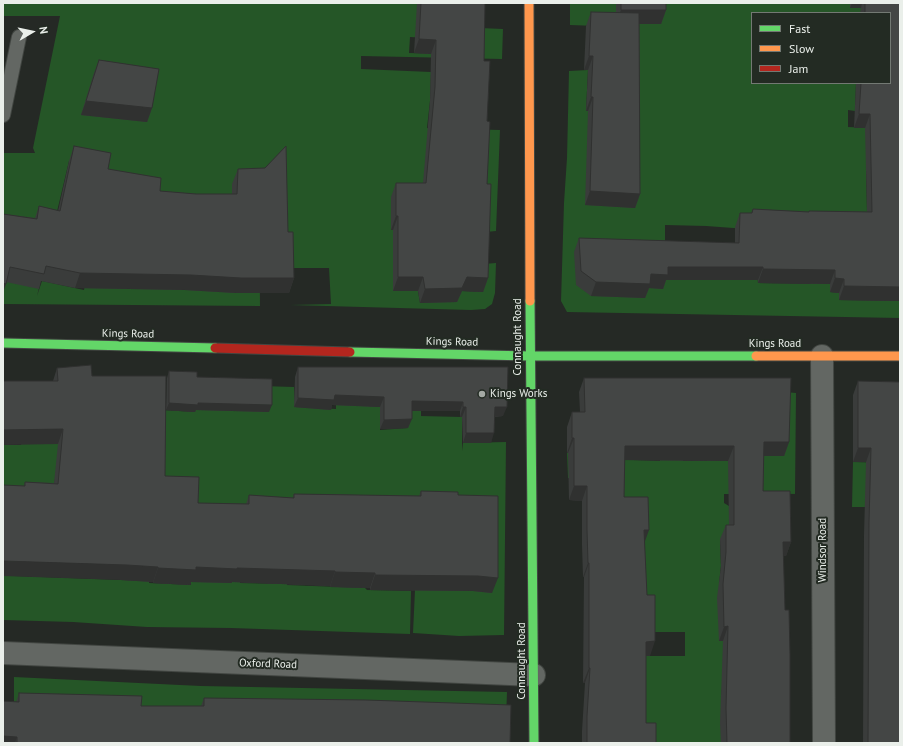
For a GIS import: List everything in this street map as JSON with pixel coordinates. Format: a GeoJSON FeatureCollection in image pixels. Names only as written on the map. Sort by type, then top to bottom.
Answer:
{"type":"FeatureCollection","features":[{"type":"Feature","properties":{"kind":"street","name":"Connaught Road"},"geometry":{"type":"LineString","coordinates":[[528,3],[534,743]]}},
{"type":"Feature","properties":{"kind":"street","name":"Kings Road"},"geometry":{"type":"LineString","coordinates":[[3,343],[530,356],[900,356]]}},
{"type":"Feature","properties":{"kind":"street","name":"Windsor Road"},"geometry":{"type":"LineString","coordinates":[[822,356],[824,743]]}},
{"type":"Feature","properties":{"kind":"street","name":"Oxford Road"},"geometry":{"type":"LineString","coordinates":[[3,653],[534,675]]}},
{"type":"Feature","properties":{"kind":"lane"},"geometry":{"type":"LineString","coordinates":[[3,116],[19,37]]}},
{"type":"Feature","properties":{"kind":"green space"},"geometry":{"type":"Polygon","coordinates":[[[3,3],[417,3],[429,38],[410,37],[409,53],[479,55],[480,28],[503,29],[502,59],[361,56],[361,69],[431,72],[427,128],[500,130],[496,231],[486,232],[391,197],[391,230],[428,230],[393,291],[418,291],[420,303],[462,291],[482,292],[484,264],[496,263],[495,293],[492,304],[485,309],[471,310],[290,305],[331,304],[329,268],[288,268],[259,183],[260,306],[3,304],[3,153],[35,153],[33,148],[60,16],[3,16],[3,3]],[[69,161],[37,296],[42,281],[84,290],[105,168],[69,161]]]}},
{"type":"Feature","properties":{"kind":"green space"},"geometry":{"type":"Polygon","coordinates":[[[570,3],[850,3],[862,8],[862,12],[751,12],[751,84],[856,84],[855,111],[848,110],[848,127],[898,129],[900,133],[870,133],[866,171],[867,211],[889,212],[830,292],[839,293],[839,300],[900,301],[900,318],[567,312],[561,301],[569,71],[588,70],[586,111],[624,27],[570,25],[570,3]],[[665,225],[665,259],[646,288],[665,269],[675,280],[731,280],[757,272],[758,283],[811,284],[747,229],[665,225]]]}},
{"type":"Feature","properties":{"kind":"green space"},"geometry":{"type":"Polygon","coordinates":[[[195,384],[294,387],[295,407],[336,409],[336,403],[380,407],[380,430],[408,428],[408,389],[421,390],[421,416],[462,417],[462,451],[463,443],[506,442],[504,635],[459,636],[413,633],[415,590],[289,509],[287,585],[411,591],[410,634],[231,628],[147,627],[73,622],[3,620],[3,576],[9,576],[3,499],[3,445],[21,445],[22,438],[161,410],[195,412],[195,384]],[[55,479],[53,498],[15,576],[149,581],[149,583],[191,585],[55,479]],[[244,510],[240,583],[279,584],[244,510]]]}},
{"type":"Feature","properties":{"kind":"green space"},"geometry":{"type":"Polygon","coordinates":[[[785,392],[796,393],[795,494],[759,493],[760,462],[785,392]]]}},
{"type":"Feature","properties":{"kind":"green space"},"geometry":{"type":"Polygon","coordinates":[[[659,433],[683,452],[683,461],[707,461],[708,456],[734,456],[733,494],[724,494],[724,503],[729,506],[729,539],[720,539],[720,641],[732,641],[722,688],[722,738],[785,743],[651,743],[640,737],[621,656],[685,656],[685,632],[650,632],[619,505],[582,505],[582,501],[610,499],[610,478],[568,478],[567,453],[632,449],[633,460],[660,461],[659,433]]]}},
{"type":"Feature","properties":{"kind":"green space"},"geometry":{"type":"Polygon","coordinates":[[[853,462],[889,463],[900,507],[852,507],[853,462]]]}},
{"type":"Feature","properties":{"kind":"green space"},"geometry":{"type":"Polygon","coordinates":[[[14,677],[201,686],[507,692],[506,720],[14,707],[14,677]]]}},
{"type":"Feature","properties":{"kind":"building"},"geometry":{"type":"Polygon","coordinates":[[[421,3],[485,3],[484,61],[490,61],[487,121],[490,122],[487,184],[491,184],[488,278],[467,277],[462,288],[425,289],[423,277],[398,277],[398,216],[396,216],[396,183],[426,183],[435,87],[436,40],[419,39],[421,3]]]}},
{"type":"Feature","properties":{"kind":"building"},"geometry":{"type":"Polygon","coordinates":[[[621,3],[666,3],[666,10],[621,10],[621,3]]]}},
{"type":"Feature","properties":{"kind":"building"},"geometry":{"type":"Polygon","coordinates":[[[865,3],[900,3],[900,287],[844,286],[844,279],[835,278],[835,270],[763,269],[763,267],[668,267],[668,275],[651,274],[650,284],[596,282],[581,271],[579,238],[739,243],[740,213],[752,213],[753,209],[809,212],[872,212],[870,114],[859,114],[861,84],[891,84],[891,12],[865,12],[865,3]]]}},
{"type":"Feature","properties":{"kind":"building"},"geometry":{"type":"Polygon","coordinates":[[[591,12],[639,13],[640,194],[590,191],[593,97],[591,97],[593,56],[589,56],[591,12]]]}},
{"type":"Feature","properties":{"kind":"building"},"geometry":{"type":"Polygon","coordinates":[[[99,60],[159,69],[152,108],[86,101],[99,60]]]}},
{"type":"Feature","properties":{"kind":"building"},"geometry":{"type":"Polygon","coordinates":[[[74,146],[111,153],[108,169],[161,178],[160,191],[196,194],[237,194],[238,169],[265,168],[286,146],[288,232],[293,232],[294,278],[241,278],[191,275],[80,273],[46,266],[44,274],[10,267],[6,284],[3,283],[3,214],[37,219],[39,206],[60,211],[74,146]]]}},
{"type":"Feature","properties":{"kind":"building"},"geometry":{"type":"Polygon","coordinates":[[[91,365],[92,376],[166,376],[165,476],[199,477],[198,503],[249,504],[249,495],[294,498],[294,494],[421,496],[421,491],[458,492],[458,495],[498,496],[498,578],[478,576],[375,575],[375,573],[237,568],[196,567],[196,570],[127,565],[3,561],[3,485],[25,486],[25,482],[58,484],[63,429],[3,430],[3,381],[58,381],[57,368],[91,365]]]}},
{"type":"Feature","properties":{"kind":"building"},"geometry":{"type":"Polygon","coordinates":[[[298,367],[508,367],[507,407],[495,407],[494,433],[466,433],[466,407],[463,407],[463,402],[412,401],[412,419],[384,420],[384,397],[335,395],[334,400],[298,398],[298,367]]]}},
{"type":"Feature","properties":{"kind":"building"},"geometry":{"type":"Polygon","coordinates":[[[169,371],[197,372],[197,377],[272,379],[272,405],[198,403],[198,405],[169,403],[169,371]]]}},
{"type":"Feature","properties":{"kind":"building"},"geometry":{"type":"Polygon","coordinates":[[[584,378],[791,378],[789,442],[764,442],[763,491],[790,491],[791,542],[783,542],[785,610],[789,610],[790,743],[727,743],[726,708],[728,626],[724,627],[723,584],[726,552],[726,525],[734,525],[734,446],[625,446],[624,497],[648,497],[649,530],[644,530],[647,595],[655,595],[655,641],[646,642],[646,723],[656,723],[656,743],[587,743],[590,668],[587,486],[574,486],[574,438],[572,438],[572,412],[585,412],[584,378]]]}},
{"type":"Feature","properties":{"kind":"building"},"geometry":{"type":"Polygon","coordinates":[[[858,381],[900,382],[900,743],[868,743],[869,522],[871,448],[858,448],[858,381]]]}},
{"type":"Feature","properties":{"kind":"building"},"geometry":{"type":"Polygon","coordinates":[[[19,693],[142,696],[141,706],[204,706],[204,698],[366,700],[511,705],[510,743],[17,743],[17,737],[3,736],[3,701],[19,702],[19,693]]]}},
{"type":"Feature","properties":{"kind":"traffic: fast"},"geometry":{"type":"LineString","coordinates":[[530,301],[534,743]]}},
{"type":"Feature","properties":{"kind":"traffic: fast"},"geometry":{"type":"LineString","coordinates":[[3,343],[215,348]]}},
{"type":"Feature","properties":{"kind":"traffic: fast"},"geometry":{"type":"LineString","coordinates":[[350,352],[530,356],[756,356]]}},
{"type":"Feature","properties":{"kind":"traffic: slow"},"geometry":{"type":"LineString","coordinates":[[529,3],[530,301]]}},
{"type":"Feature","properties":{"kind":"traffic: slow"},"geometry":{"type":"LineString","coordinates":[[756,356],[900,356]]}},
{"type":"Feature","properties":{"kind":"traffic: jam"},"geometry":{"type":"LineString","coordinates":[[215,348],[350,352]]}},
{"type":"Feature","properties":{"kind":"place","name":"Kings Works"},"geometry":{"type":"Point","coordinates":[482,394]}}]}
